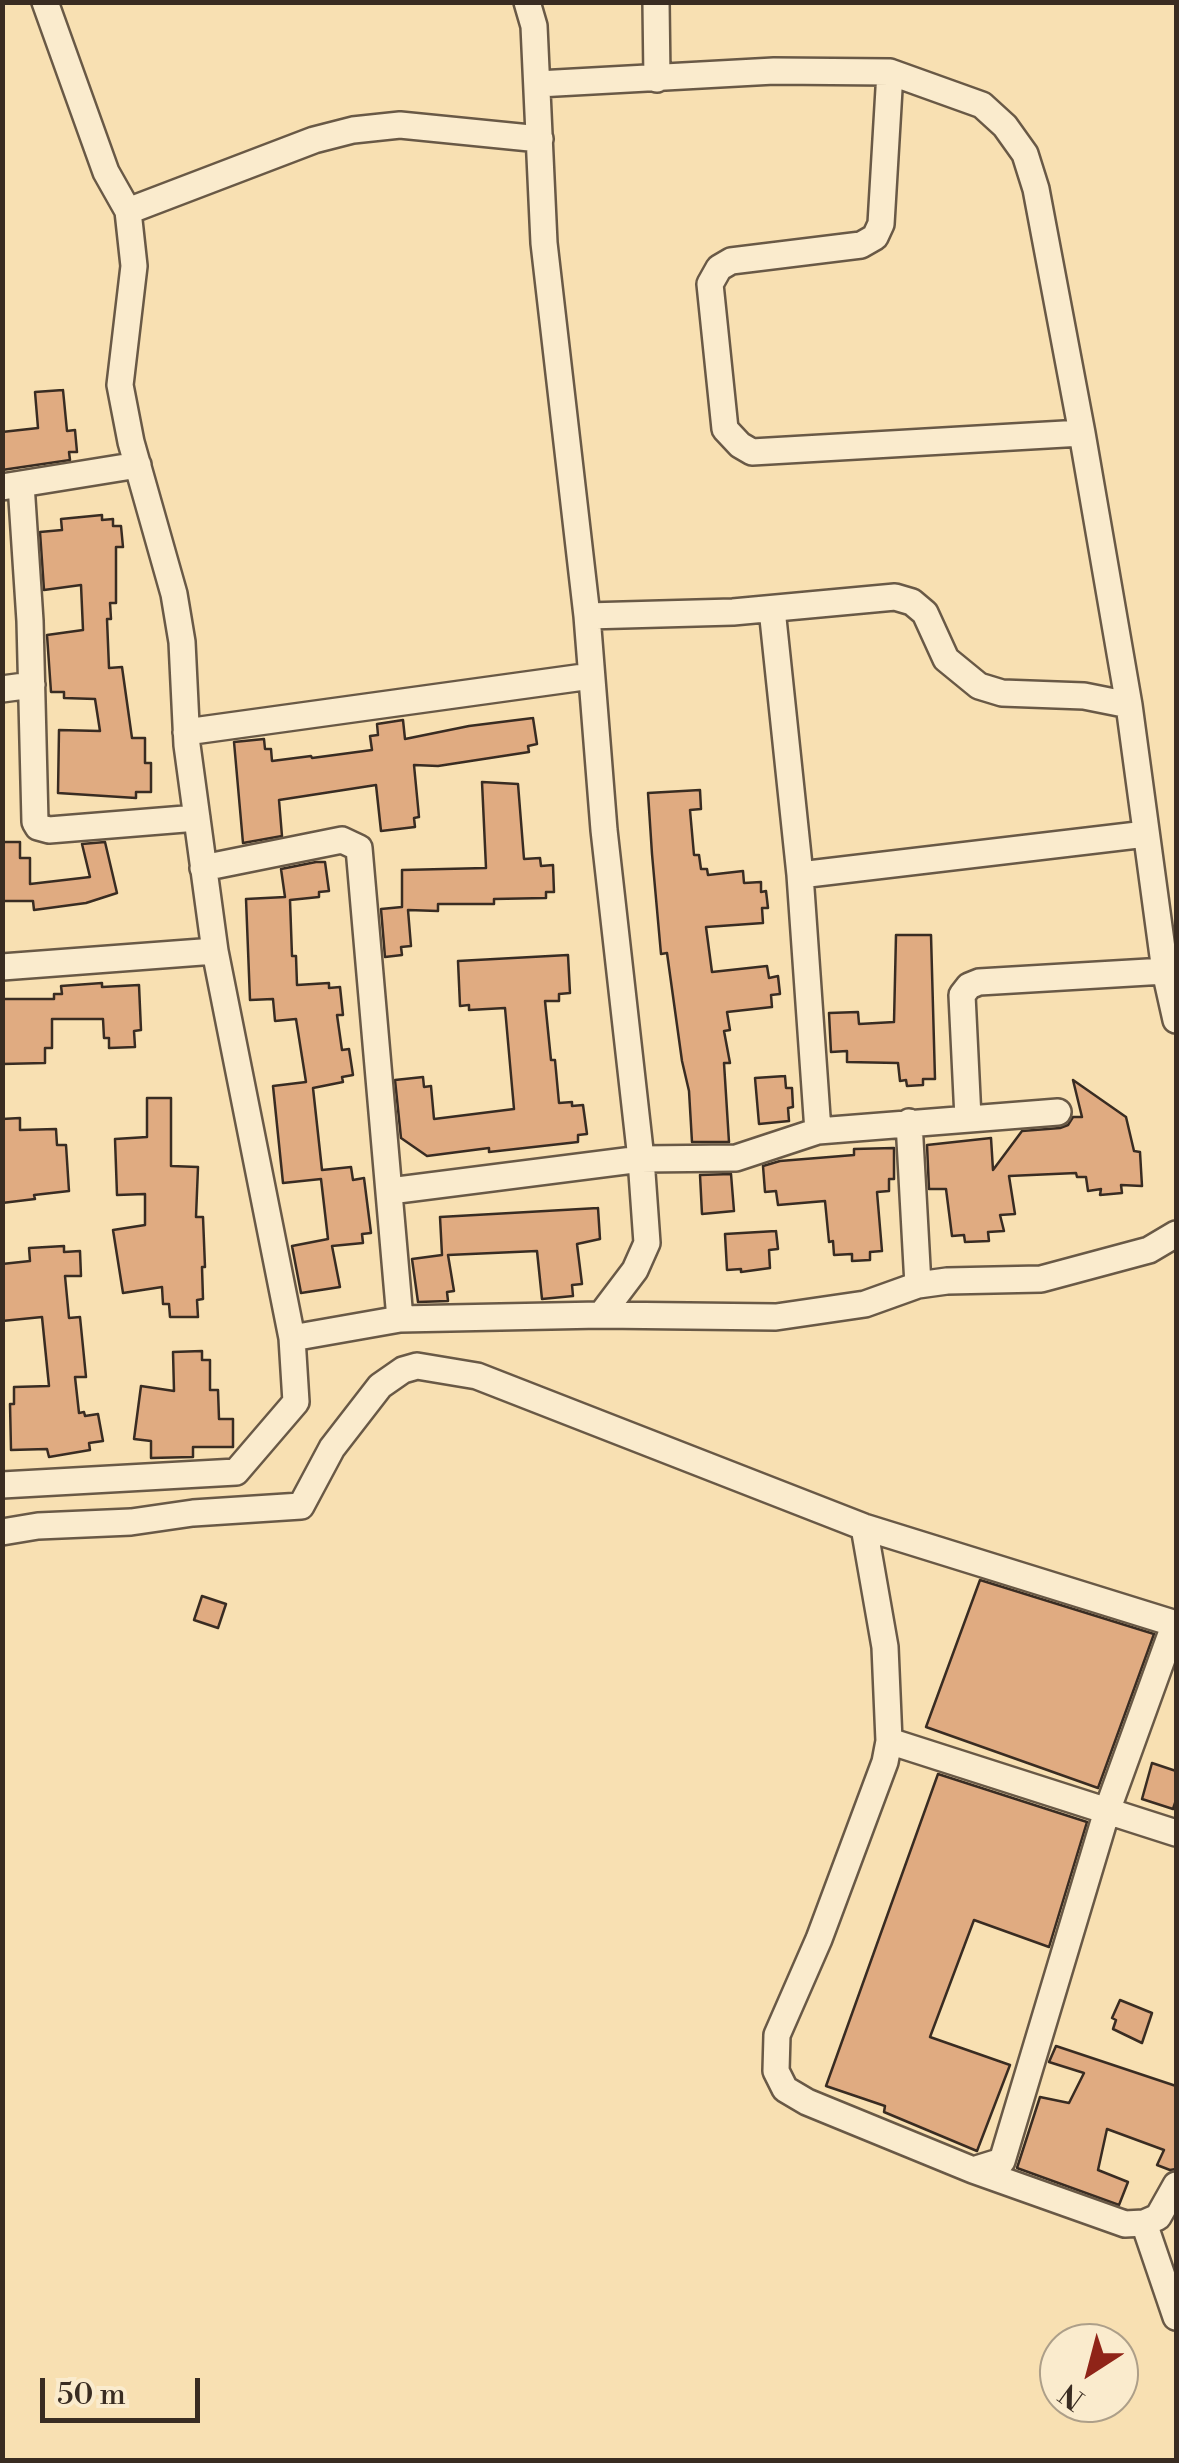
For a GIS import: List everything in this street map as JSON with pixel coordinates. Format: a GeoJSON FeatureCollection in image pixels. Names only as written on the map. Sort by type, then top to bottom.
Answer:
{"type":"FeatureCollection","features":[{"type":"Feature","properties":{"kind":"street"},"geometry":{"type":"LineString","coordinates":[[2,1485],[236,1472],[296,1402],[292,1338],[215,951],[186,732],[182,642],[174,594],[120,386],[134,266],[128,211],[106,172],[44,2]]}},
{"type":"Feature","properties":{"kind":"street"},"geometry":{"type":"LineString","coordinates":[[527,2],[534,26],[544,242],[587,616],[604,830],[647,1243],[634,1270],[602,1315]]}},
{"type":"Feature","properties":{"kind":"street"},"geometry":{"type":"LineString","coordinates":[[656,2],[657,79]]}},
{"type":"Feature","properties":{"kind":"street"},"geometry":{"type":"LineString","coordinates":[[538,84],[774,71],[890,72],[982,104],[1005,126],[1025,154],[1036,189],[1082,433],[1129,705],[1165,971],[1176,1022]]}},
{"type":"Feature","properties":{"kind":"street"},"geometry":{"type":"LineString","coordinates":[[890,72],[881,224],[875,237],[861,245],[731,262],[719,268],[710,284],[724,430],[752,452],[1082,433]]}},
{"type":"Feature","properties":{"kind":"street"},"geometry":{"type":"LineString","coordinates":[[128,211],[314,140],[352,130],[400,125],[540,138]]}},
{"type":"Feature","properties":{"kind":"street"},"geometry":{"type":"LineString","coordinates":[[138,465],[12,485],[32,685],[35,822],[49,830],[196,818]]}},
{"type":"Feature","properties":{"kind":"street"},"geometry":{"type":"LineString","coordinates":[[587,616],[685,615],[895,597],[912,602],[925,613],[946,660],[980,686],[1002,693],[1084,696],[1129,705]]}},
{"type":"Feature","properties":{"kind":"street"},"geometry":{"type":"LineString","coordinates":[[772,608],[800,875],[818,1131]]}},
{"type":"Feature","properties":{"kind":"street"},"geometry":{"type":"LineString","coordinates":[[186,732],[592,676]]}},
{"type":"Feature","properties":{"kind":"street"},"geometry":{"type":"LineString","coordinates":[[2,689],[32,685]]}},
{"type":"Feature","properties":{"kind":"street"},"geometry":{"type":"LineString","coordinates":[[800,875],[1146,834]]}},
{"type":"Feature","properties":{"kind":"street"},"geometry":{"type":"LineString","coordinates":[[204,868],[342,840],[360,848],[400,1319]]}},
{"type":"Feature","properties":{"kind":"street"},"geometry":{"type":"LineString","coordinates":[[2,967],[215,951]]}},
{"type":"Feature","properties":{"kind":"street"},"geometry":{"type":"LineString","coordinates":[[968,1118],[962,995],[969,986],[979,982],[1165,971]]}},
{"type":"Feature","properties":{"kind":"street"},"geometry":{"type":"LineString","coordinates":[[390,1192],[641,1159],[736,1158],[818,1131],[1058,1112]]}},
{"type":"Feature","properties":{"kind":"street"},"geometry":{"type":"LineString","coordinates":[[909,1122],[918,1285]]}},
{"type":"Feature","properties":{"kind":"street"},"geometry":{"type":"LineString","coordinates":[[292,1338],[400,1319],[776,1317],[866,1304],[918,1285],[946,1280],[1041,1279],[1148,1250],[1176,1234]]}},
{"type":"Feature","properties":{"kind":"street"},"geometry":{"type":"LineString","coordinates":[[2,1532],[301,1506],[332,1448],[380,1386],[403,1370],[417,1366],[477,1376],[864,1527],[1176,1624],[1106,1811],[1002,2161],[973,2170]]}},
{"type":"Feature","properties":{"kind":"street"},"geometry":{"type":"LineString","coordinates":[[864,1527],[885,1647],[889,1741],[885,1762],[804,1980],[776,2035],[776,2070],[785,2089],[807,2102],[973,2170],[1125,2224],[1144,2224],[1158,2217],[1176,2185]]}},
{"type":"Feature","properties":{"kind":"street"},"geometry":{"type":"LineString","coordinates":[[889,1741],[1176,1834]]}},
{"type":"Feature","properties":{"kind":"street"},"geometry":{"type":"LineString","coordinates":[[1144,2224],[1176,2317]]}},
{"type":"Feature","properties":{"kind":"building"},"geometry":{"type":"Polygon","coordinates":[[[63,390],[67,431],[75,430],[77,452],[69,452],[70,460],[2,470],[2,432],[38,428],[35,392],[63,390]]]}},
{"type":"Feature","properties":{"kind":"building"},"geometry":{"type":"Polygon","coordinates":[[[102,515],[102,520],[113,519],[113,526],[121,526],[123,547],[116,547],[116,603],[110,603],[111,619],[107,619],[109,668],[122,667],[132,738],[145,738],[145,763],[151,763],[151,792],[136,792],[136,798],[58,793],[59,730],[100,731],[95,699],[64,698],[64,692],[51,692],[47,635],[83,630],[81,585],[44,590],[40,532],[62,530],[61,519],[102,515]]]}},
{"type":"Feature","properties":{"kind":"building"},"geometry":{"type":"Polygon","coordinates":[[[533,718],[537,744],[528,746],[529,752],[438,766],[414,765],[419,817],[414,818],[415,827],[381,831],[376,785],[279,800],[282,836],[243,843],[234,742],[264,739],[265,749],[271,749],[272,761],[312,758],[372,750],[370,736],[378,735],[377,724],[403,720],[405,739],[533,718]]]}},
{"type":"Feature","properties":{"kind":"building"},"geometry":{"type":"Polygon","coordinates":[[[482,782],[518,784],[524,859],[540,858],[541,866],[553,865],[554,892],[546,892],[546,898],[494,899],[494,904],[438,904],[438,911],[408,910],[411,946],[401,947],[402,955],[385,957],[381,909],[402,907],[402,870],[486,868],[482,782]]]}},
{"type":"Feature","properties":{"kind":"building"},"geometry":{"type":"Polygon","coordinates":[[[700,790],[701,809],[690,810],[694,855],[699,855],[701,869],[707,869],[708,875],[743,871],[744,883],[761,882],[768,908],[762,908],[763,923],[706,927],[712,972],[767,966],[769,978],[778,976],[780,994],[771,995],[772,1007],[727,1012],[730,1030],[724,1031],[730,1063],[724,1063],[729,1142],[692,1142],[689,1091],[667,953],[661,954],[652,854],[648,793],[700,790]]]}},
{"type":"Feature","properties":{"kind":"building"},"geometry":{"type":"Polygon","coordinates":[[[2,842],[20,842],[20,858],[30,858],[30,884],[90,877],[82,844],[105,842],[117,893],[86,903],[34,910],[33,901],[2,901],[2,842]]]}},
{"type":"Feature","properties":{"kind":"building"},"geometry":{"type":"Polygon","coordinates":[[[325,862],[329,891],[319,892],[319,897],[290,900],[297,985],[329,983],[329,988],[340,987],[343,1015],[337,1015],[342,1050],[349,1049],[353,1075],[342,1077],[343,1082],[313,1088],[322,1170],[351,1167],[353,1180],[364,1178],[371,1233],[362,1234],[363,1243],[332,1246],[340,1287],[301,1293],[292,1246],[328,1239],[321,1179],[283,1183],[273,1086],[306,1082],[296,1019],[275,1021],[273,999],[250,1000],[246,899],[285,897],[281,869],[325,862]]]}},
{"type":"Feature","properties":{"kind":"building"},"geometry":{"type":"Polygon","coordinates":[[[896,935],[931,935],[935,1079],[923,1079],[923,1085],[907,1086],[906,1080],[900,1081],[898,1063],[847,1062],[847,1051],[831,1052],[829,1013],[858,1012],[859,1024],[894,1022],[896,935]]]}},
{"type":"Feature","properties":{"kind":"building"},"geometry":{"type":"Polygon","coordinates":[[[568,955],[570,993],[559,994],[559,1001],[545,1001],[551,1060],[555,1060],[559,1103],[583,1105],[587,1134],[578,1135],[578,1142],[427,1156],[401,1138],[395,1080],[423,1077],[424,1087],[431,1086],[434,1119],[514,1109],[505,1008],[469,1010],[469,1005],[460,1006],[458,961],[568,955]]]}},
{"type":"Feature","properties":{"kind":"building"},"geometry":{"type":"Polygon","coordinates":[[[102,983],[102,987],[139,985],[141,1030],[134,1031],[135,1047],[109,1048],[103,1019],[52,1019],[52,1048],[45,1048],[45,1063],[2,1064],[2,999],[54,999],[54,994],[62,994],[61,986],[102,983]]]}},
{"type":"Feature","properties":{"kind":"building"},"geometry":{"type":"Polygon","coordinates":[[[785,1076],[786,1088],[792,1088],[789,1121],[759,1124],[755,1078],[785,1076]]]}},
{"type":"Feature","properties":{"kind":"building"},"geometry":{"type":"Polygon","coordinates":[[[1073,1080],[1126,1117],[1134,1151],[1140,1152],[1142,1186],[1121,1185],[1122,1193],[1100,1195],[1101,1189],[1088,1191],[1086,1177],[1077,1177],[1076,1173],[1009,1176],[1015,1214],[1000,1215],[1004,1231],[988,1232],[989,1241],[965,1242],[964,1235],[952,1236],[946,1189],[929,1189],[927,1145],[991,1138],[993,1170],[1022,1131],[1060,1128],[1073,1117],[1082,1117],[1073,1080]]]}},
{"type":"Feature","properties":{"kind":"building"},"geometry":{"type":"Polygon","coordinates":[[[147,1098],[171,1098],[171,1166],[198,1167],[196,1217],[203,1217],[205,1267],[203,1299],[197,1300],[198,1317],[170,1317],[169,1304],[163,1304],[162,1287],[123,1293],[113,1230],[145,1225],[145,1194],[117,1195],[115,1139],[147,1137],[147,1098]]]}},
{"type":"Feature","properties":{"kind":"building"},"geometry":{"type":"Polygon","coordinates":[[[20,1118],[20,1130],[56,1129],[57,1145],[66,1145],[69,1191],[2,1203],[2,1119],[20,1118]]]}},
{"type":"Feature","properties":{"kind":"building"},"geometry":{"type":"Polygon","coordinates":[[[894,1148],[894,1179],[889,1179],[889,1191],[877,1192],[882,1251],[870,1252],[870,1260],[852,1261],[852,1254],[834,1255],[825,1201],[778,1205],[776,1191],[765,1192],[763,1166],[854,1155],[854,1149],[894,1148]]]}},
{"type":"Feature","properties":{"kind":"building"},"geometry":{"type":"Polygon","coordinates":[[[731,1174],[734,1211],[702,1214],[700,1175],[731,1174]]]}},
{"type":"Feature","properties":{"kind":"building"},"geometry":{"type":"Polygon","coordinates":[[[598,1208],[600,1239],[577,1244],[582,1284],[572,1285],[573,1296],[542,1299],[537,1251],[448,1255],[454,1291],[447,1292],[448,1301],[418,1302],[412,1259],[442,1255],[440,1217],[598,1208]]]}},
{"type":"Feature","properties":{"kind":"building"},"geometry":{"type":"Polygon","coordinates":[[[776,1231],[778,1249],[769,1250],[770,1268],[727,1270],[725,1234],[776,1231]]]}},
{"type":"Feature","properties":{"kind":"building"},"geometry":{"type":"Polygon","coordinates":[[[64,1246],[64,1252],[80,1251],[81,1276],[65,1276],[69,1318],[80,1317],[86,1377],[75,1377],[79,1413],[98,1414],[103,1441],[89,1443],[90,1450],[49,1457],[47,1449],[11,1450],[10,1404],[14,1404],[14,1387],[49,1386],[42,1317],[2,1321],[2,1264],[30,1261],[29,1248],[64,1246]]]}},
{"type":"Feature","properties":{"kind":"building"},"geometry":{"type":"Polygon","coordinates":[[[202,1351],[202,1360],[210,1360],[210,1390],[218,1390],[219,1419],[233,1419],[233,1447],[193,1447],[193,1457],[151,1458],[151,1441],[134,1439],[141,1386],[174,1391],[173,1352],[202,1351]]]}},
{"type":"Feature","properties":{"kind":"building"},"geometry":{"type":"Polygon","coordinates":[[[980,1580],[1154,1634],[1098,1788],[926,1727],[980,1580]]]}},
{"type":"Feature","properties":{"kind":"building"},"geometry":{"type":"Polygon","coordinates":[[[202,1596],[226,1604],[218,1628],[194,1620],[202,1596]]]}},
{"type":"Feature","properties":{"kind":"building"},"geometry":{"type":"Polygon","coordinates":[[[1152,1763],[1176,1771],[1173,1809],[1142,1799],[1152,1763]]]}},
{"type":"Feature","properties":{"kind":"building"},"geometry":{"type":"Polygon","coordinates":[[[938,1774],[1087,1822],[1049,1947],[974,1920],[930,2037],[1010,2065],[977,2151],[884,2112],[885,2106],[826,2086],[938,1774]]]}},
{"type":"Feature","properties":{"kind":"building"},"geometry":{"type":"Polygon","coordinates":[[[1120,2000],[1152,2013],[1142,2043],[1113,2029],[1116,2020],[1112,2018],[1120,2000]]]}},
{"type":"Feature","properties":{"kind":"building"},"geometry":{"type":"Polygon","coordinates":[[[1056,2046],[1176,2086],[1176,2169],[1157,2165],[1164,2150],[1107,2129],[1098,2170],[1128,2182],[1119,2205],[1017,2168],[1040,2097],[1069,2103],[1084,2073],[1049,2062],[1056,2046]]]}}]}
